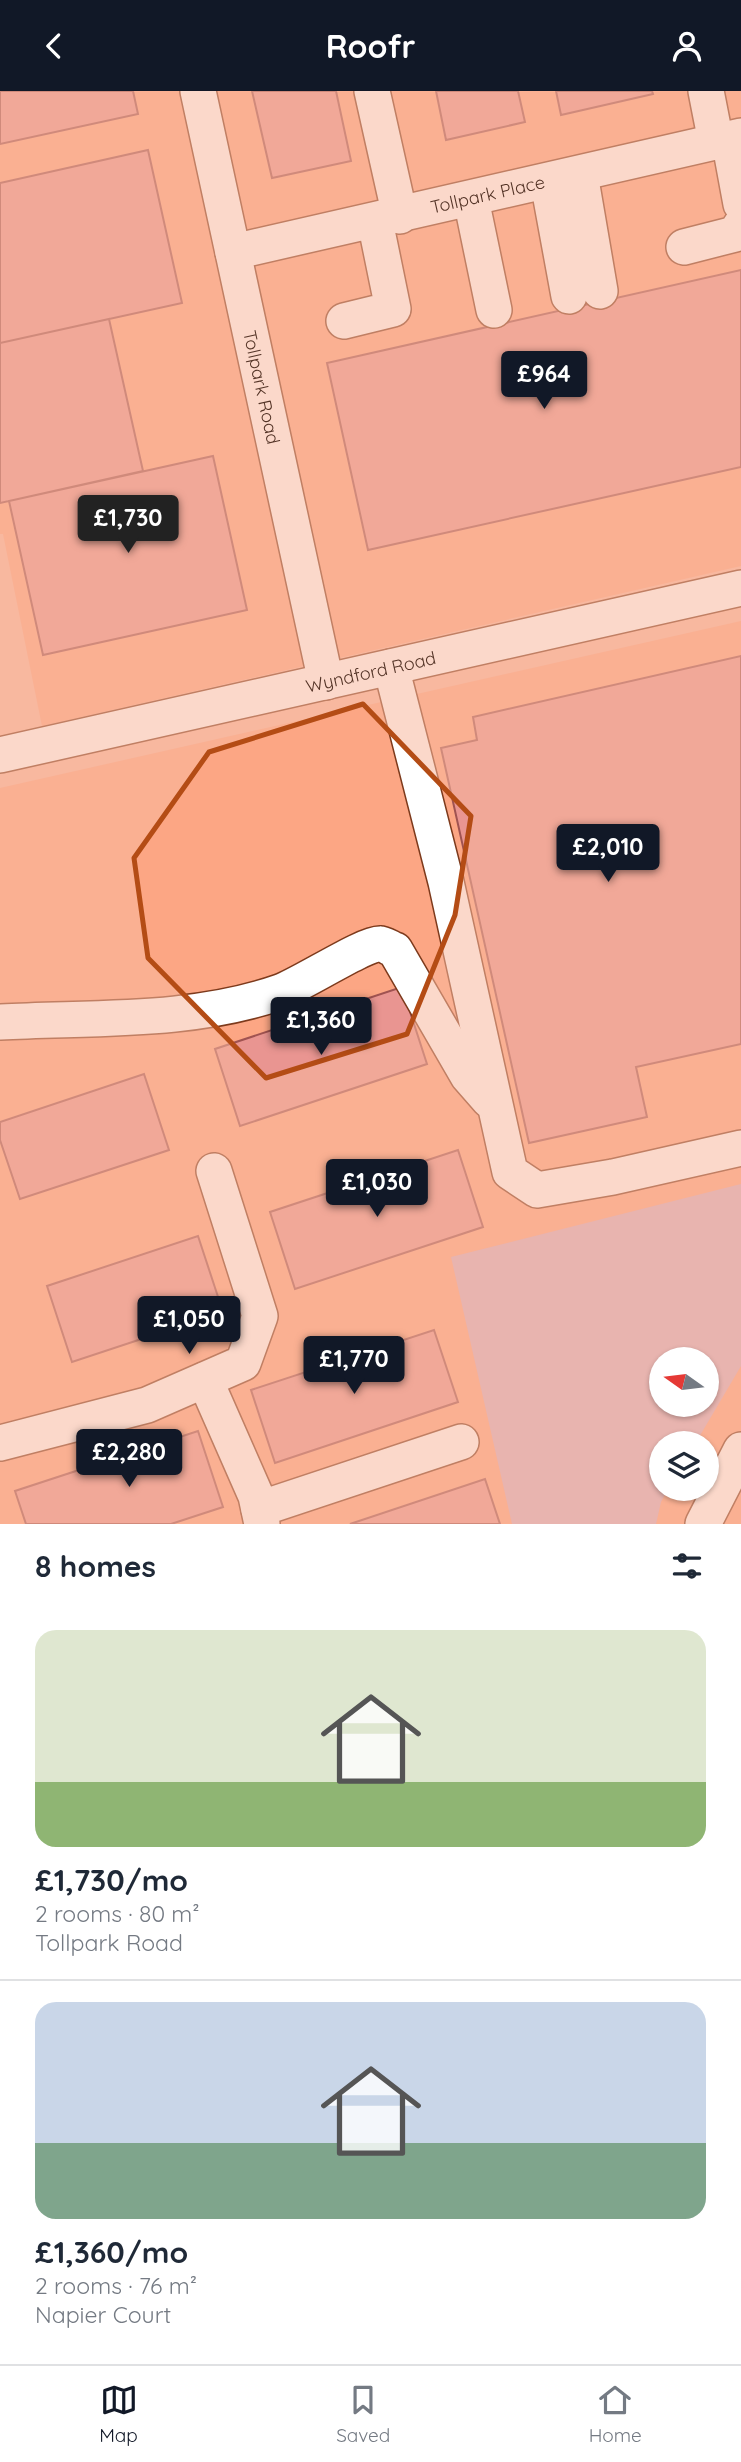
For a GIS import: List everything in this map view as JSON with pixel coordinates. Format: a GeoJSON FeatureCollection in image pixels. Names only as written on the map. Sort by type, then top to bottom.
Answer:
{"type":"FeatureCollection","features":[{"type":"Feature","properties":{"kind":"street","name":"Tollpark Road"},"geometry":{"type":"LineString","coordinates":[[198,91],[326,682]]}},
{"type":"Feature","properties":{"kind":"street"},"geometry":{"type":"LineString","coordinates":[[344,321],[393,309],[388,219],[372,91]]}},
{"type":"Feature","properties":{"kind":"street"},"geometry":{"type":"LineString","coordinates":[[706,91],[729,139],[741,204]]}},
{"type":"Feature","properties":{"kind":"street","name":"Tollpark Place"},"geometry":{"type":"LineString","coordinates":[[233,252],[388,219],[729,139]]}},
{"type":"Feature","properties":{"kind":"street"},"geometry":{"type":"LineString","coordinates":[[564,178],[584,294]]}},
{"type":"Feature","properties":{"kind":"street"},"geometry":{"type":"LineString","coordinates":[[471,199],[494,310]]}},
{"type":"Feature","properties":{"kind":"street"},"geometry":{"type":"LineString","coordinates":[[684,247],[735,234],[741,225]]}},
{"type":"Feature","properties":{"kind":"street","name":"Wyndford Road"},"geometry":{"type":"LineString","coordinates":[[0,755],[741,588]]}},
{"type":"Feature","properties":{"kind":"street"},"geometry":{"type":"LineString","coordinates":[[391,667],[446,882],[510,1172],[537,1190],[613,1177],[741,1148]]}},
{"type":"Feature","properties":{"kind":"street"},"geometry":{"type":"LineString","coordinates":[[0,1022],[193,1012],[230,1006],[281,992],[336,965],[365,947],[380,944],[395,950],[468,1076],[496,1107]]}},
{"type":"Feature","properties":{"kind":"street"},"geometry":{"type":"LineString","coordinates":[[0,1443],[147,1405],[243,1363],[260,1316],[214,1171]]}},
{"type":"Feature","properties":{"kind":"street"},"geometry":{"type":"LineString","coordinates":[[205,1380],[260,1516],[461,1442]]}},
{"type":"Feature","properties":{"kind":"street"},"geometry":{"type":"LineString","coordinates":[[703,1524],[741,1450]]}},
{"type":"Feature","properties":{"kind":"highlighted area"},"geometry":{"type":"Polygon","coordinates":[[[363,704],[471,816],[455,915],[407,1034],[266,1078],[148,958],[134,858],[209,752],[363,704]]]}},
{"type":"Feature","properties":{"kind":"shaded area"},"geometry":{"type":"Polygon","coordinates":[[[0,91],[741,91],[741,566],[42,726],[3,534],[0,534],[0,91]]]}},
{"type":"Feature","properties":{"kind":"shaded area"},"geometry":{"type":"Polygon","coordinates":[[[741,621],[741,1524],[0,1524],[0,788],[741,621]]]}},
{"type":"Feature","properties":{"kind":"shaded area"},"geometry":{"type":"Polygon","coordinates":[[[741,1184],[741,1366],[719,1403],[719,1347],[649,1347],[649,1417],[711,1417],[703,1431],[649,1431],[649,1501],[662,1501],[656,1524],[512,1524],[451,1257],[741,1184]]]}},
{"type":"Feature","properties":{"kind":"building"},"geometry":{"type":"Polygon","coordinates":[[[0,91],[133,91],[138,114],[0,144],[0,91]]]}},
{"type":"Feature","properties":{"kind":"building"},"geometry":{"type":"Polygon","coordinates":[[[252,91],[336,91],[351,161],[272,178],[252,91]]]}},
{"type":"Feature","properties":{"kind":"building"},"geometry":{"type":"Polygon","coordinates":[[[436,91],[518,91],[525,122],[446,140],[436,91]]]}},
{"type":"Feature","properties":{"kind":"building"},"geometry":{"type":"Polygon","coordinates":[[[556,91],[652,91],[653,94],[561,115],[556,91]]]}},
{"type":"Feature","properties":{"kind":"building"},"geometry":{"type":"Polygon","coordinates":[[[148,150],[182,303],[0,343],[0,183],[148,150]]]}},
{"type":"Feature","properties":{"kind":"building"},"geometry":{"type":"Polygon","coordinates":[[[741,270],[741,467],[368,550],[327,363],[741,270]]]}},
{"type":"Feature","properties":{"kind":"building"},"geometry":{"type":"Polygon","coordinates":[[[109,319],[143,471],[0,503],[0,343],[109,319]]]}},
{"type":"Feature","properties":{"kind":"building"},"geometry":{"type":"Polygon","coordinates":[[[213,456],[247,610],[43,655],[9,501],[213,456]]]}},
{"type":"Feature","properties":{"kind":"building"},"geometry":{"type":"Polygon","coordinates":[[[741,656],[741,1044],[636,1067],[647,1117],[529,1143],[441,748],[477,740],[473,717],[741,656]]]}},
{"type":"Feature","properties":{"kind":"building"},"geometry":{"type":"Polygon","coordinates":[[[402,987],[427,1064],[240,1126],[215,1049],[402,987]]]}},
{"type":"Feature","properties":{"kind":"building"},"geometry":{"type":"Polygon","coordinates":[[[144,1074],[169,1150],[20,1199],[0,1140],[0,1122],[144,1074]]]}},
{"type":"Feature","properties":{"kind":"building"},"geometry":{"type":"Polygon","coordinates":[[[458,1150],[483,1227],[295,1289],[270,1212],[458,1150]]]}},
{"type":"Feature","properties":{"kind":"building"},"geometry":{"type":"Polygon","coordinates":[[[198,1236],[223,1312],[72,1362],[47,1286],[198,1236]]]}},
{"type":"Feature","properties":{"kind":"building"},"geometry":{"type":"Polygon","coordinates":[[[434,1330],[458,1402],[275,1463],[251,1390],[434,1330]]]}},
{"type":"Feature","properties":{"kind":"building"},"geometry":{"type":"Polygon","coordinates":[[[198,1431],[223,1507],[171,1524],[26,1524],[15,1491],[198,1431]]]}},
{"type":"Feature","properties":{"kind":"building"},"geometry":{"type":"Polygon","coordinates":[[[485,1479],[500,1524],[350,1524],[485,1479]]]}}]}
